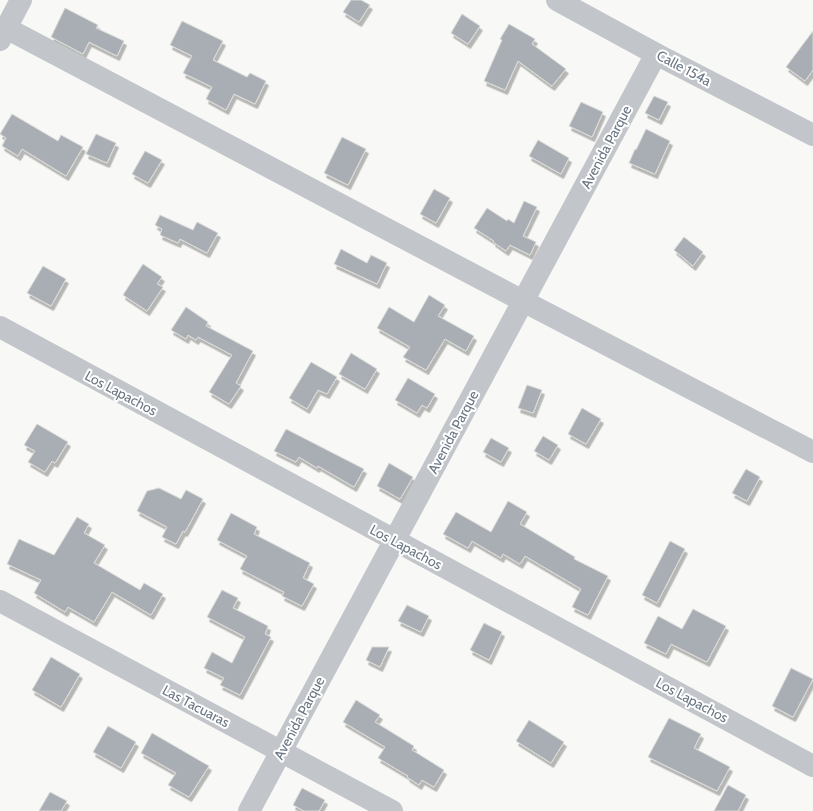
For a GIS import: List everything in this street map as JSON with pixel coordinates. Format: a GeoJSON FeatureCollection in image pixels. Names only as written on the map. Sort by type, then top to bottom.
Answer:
{"type":"FeatureCollection","features":[{"type":"Feature","properties":{"kind":"street"},"geometry":{"type":"LineString","coordinates":[[21,0],[3,34],[524,301],[813,452]]}},
{"type":"Feature","properties":{"kind":"street","name":"Calle 154a"},"geometry":{"type":"LineString","coordinates":[[557,0],[656,54],[813,135]]}},
{"type":"Feature","properties":{"kind":"street","name":"Avenida Parque"},"geometry":{"type":"LineString","coordinates":[[249,811],[656,54]]}},
{"type":"Feature","properties":{"kind":"street","name":"Los Lapachos"},"geometry":{"type":"LineString","coordinates":[[0,327],[813,766]]}},
{"type":"Feature","properties":{"kind":"street","name":"Las Tacuaras"},"geometry":{"type":"LineString","coordinates":[[0,601],[392,811]]}},
{"type":"Feature","properties":{"kind":"building"},"geometry":{"type":"Polygon","coordinates":[[[351,0],[361,0],[370,5],[359,22],[343,12],[351,0]]]}},
{"type":"Feature","properties":{"kind":"building"},"geometry":{"type":"Polygon","coordinates":[[[65,8],[98,25],[96,28],[124,41],[117,56],[89,42],[83,54],[51,37],[65,8]]]}},
{"type":"Feature","properties":{"kind":"building"},"geometry":{"type":"Polygon","coordinates":[[[462,14],[480,26],[468,44],[451,33],[462,14]]]}},
{"type":"Feature","properties":{"kind":"building"},"geometry":{"type":"Polygon","coordinates":[[[182,21],[223,41],[213,60],[247,77],[250,73],[266,81],[255,104],[234,94],[226,110],[206,99],[212,87],[183,73],[192,56],[170,45],[182,21]]]}},
{"type":"Feature","properties":{"kind":"building"},"geometry":{"type":"Polygon","coordinates":[[[509,24],[535,39],[532,44],[566,69],[552,86],[518,61],[505,90],[484,81],[502,40],[500,39],[509,24]]]}},
{"type":"Feature","properties":{"kind":"building"},"geometry":{"type":"Polygon","coordinates":[[[813,31],[813,70],[805,81],[786,67],[813,31]]]}},
{"type":"Feature","properties":{"kind":"building"},"geometry":{"type":"Polygon","coordinates":[[[654,96],[668,102],[659,120],[645,113],[654,96]]]}},
{"type":"Feature","properties":{"kind":"building"},"geometry":{"type":"Polygon","coordinates":[[[581,102],[603,112],[592,137],[569,126],[581,102]]]}},
{"type":"Feature","properties":{"kind":"building"},"geometry":{"type":"Polygon","coordinates":[[[12,114],[58,141],[61,135],[83,147],[66,176],[22,149],[18,156],[2,146],[6,138],[0,134],[12,114]]]}},
{"type":"Feature","properties":{"kind":"building"},"geometry":{"type":"Polygon","coordinates":[[[646,129],[670,141],[655,174],[629,163],[646,129]]]}},
{"type":"Feature","properties":{"kind":"building"},"geometry":{"type":"Polygon","coordinates":[[[96,134],[116,143],[107,163],[86,154],[96,134]]]}},
{"type":"Feature","properties":{"kind":"building"},"geometry":{"type":"Polygon","coordinates":[[[342,137],[366,149],[348,185],[324,173],[342,137]]]}},
{"type":"Feature","properties":{"kind":"building"},"geometry":{"type":"Polygon","coordinates":[[[538,140],[569,158],[561,174],[529,156],[538,140]]]}},
{"type":"Feature","properties":{"kind":"building"},"geometry":{"type":"Polygon","coordinates":[[[145,151],[162,160],[148,183],[132,174],[145,151]]]}},
{"type":"Feature","properties":{"kind":"building"},"geometry":{"type":"Polygon","coordinates":[[[434,189],[450,198],[436,223],[420,214],[434,189]]]}},
{"type":"Feature","properties":{"kind":"building"},"geometry":{"type":"Polygon","coordinates":[[[524,201],[537,207],[523,236],[536,242],[530,255],[510,245],[506,251],[474,228],[487,208],[507,221],[508,219],[514,223],[524,201]]]}},
{"type":"Feature","properties":{"kind":"building"},"geometry":{"type":"Polygon","coordinates":[[[160,215],[193,230],[197,222],[218,233],[207,253],[180,239],[178,243],[160,235],[162,229],[155,225],[160,215]]]}},
{"type":"Feature","properties":{"kind":"building"},"geometry":{"type":"Polygon","coordinates":[[[684,237],[703,252],[693,266],[674,250],[684,237]]]}},
{"type":"Feature","properties":{"kind":"building"},"geometry":{"type":"Polygon","coordinates":[[[341,249],[367,263],[371,255],[387,263],[377,284],[334,264],[341,249]]]}},
{"type":"Feature","properties":{"kind":"building"},"geometry":{"type":"Polygon","coordinates":[[[143,264],[162,277],[157,284],[163,287],[147,311],[123,295],[143,264]]]}},
{"type":"Feature","properties":{"kind":"building"},"geometry":{"type":"Polygon","coordinates":[[[43,266],[66,279],[51,306],[27,293],[43,266]]]}},
{"type":"Feature","properties":{"kind":"building"},"geometry":{"type":"Polygon","coordinates":[[[429,295],[445,305],[438,316],[474,336],[466,351],[445,339],[426,370],[403,357],[410,347],[377,328],[389,307],[414,322],[429,295]]]}},
{"type":"Feature","properties":{"kind":"building"},"geometry":{"type":"Polygon","coordinates":[[[186,307],[208,322],[206,326],[253,351],[236,383],[241,386],[229,404],[209,392],[232,355],[198,337],[196,340],[188,335],[186,339],[171,330],[186,307]]]}},
{"type":"Feature","properties":{"kind":"building"},"geometry":{"type":"Polygon","coordinates":[[[351,353],[377,369],[365,389],[339,374],[351,353]]]}},
{"type":"Feature","properties":{"kind":"building"},"geometry":{"type":"Polygon","coordinates":[[[311,362],[337,377],[327,394],[318,390],[307,409],[289,398],[311,362]]]}},
{"type":"Feature","properties":{"kind":"building"},"geometry":{"type":"Polygon","coordinates":[[[408,378],[435,394],[427,408],[422,405],[417,413],[395,400],[408,378]]]}},
{"type":"Feature","properties":{"kind":"building"},"geometry":{"type":"Polygon","coordinates":[[[527,385],[542,390],[533,413],[518,408],[527,385]]]}},
{"type":"Feature","properties":{"kind":"building"},"geometry":{"type":"Polygon","coordinates":[[[582,408],[601,419],[586,444],[568,434],[582,408]]]}},
{"type":"Feature","properties":{"kind":"building"},"geometry":{"type":"Polygon","coordinates":[[[37,424],[68,442],[55,463],[52,461],[45,472],[28,462],[35,451],[24,445],[37,424]]]}},
{"type":"Feature","properties":{"kind":"building"},"geometry":{"type":"Polygon","coordinates":[[[286,429],[364,469],[354,487],[299,457],[296,462],[274,451],[286,429]]]}},
{"type":"Feature","properties":{"kind":"building"},"geometry":{"type":"Polygon","coordinates":[[[543,436],[558,445],[549,460],[534,451],[543,436]]]}},
{"type":"Feature","properties":{"kind":"building"},"geometry":{"type":"Polygon","coordinates":[[[491,438],[509,448],[501,462],[483,452],[491,438]]]}},
{"type":"Feature","properties":{"kind":"building"},"geometry":{"type":"Polygon","coordinates":[[[389,463],[413,477],[400,499],[377,486],[389,463]]]}},
{"type":"Feature","properties":{"kind":"building"},"geometry":{"type":"Polygon","coordinates":[[[746,469],[760,477],[747,501],[732,493],[746,469]]]}},
{"type":"Feature","properties":{"kind":"building"},"geometry":{"type":"Polygon","coordinates":[[[159,488],[181,499],[186,490],[203,499],[185,532],[183,531],[176,544],[162,537],[167,527],[137,511],[147,491],[159,488]]]}},
{"type":"Feature","properties":{"kind":"building"},"geometry":{"type":"Polygon","coordinates":[[[508,501],[527,512],[520,524],[575,557],[574,559],[608,576],[588,615],[572,607],[581,589],[525,556],[520,564],[503,554],[501,558],[472,541],[468,548],[443,534],[456,512],[491,532],[508,501]]]}},
{"type":"Feature","properties":{"kind":"building"},"geometry":{"type":"Polygon","coordinates":[[[231,513],[257,527],[254,534],[310,563],[303,578],[314,584],[302,606],[282,596],[284,592],[240,569],[247,556],[217,540],[231,513]]]}},
{"type":"Feature","properties":{"kind":"building"},"geometry":{"type":"Polygon","coordinates":[[[77,517],[89,524],[84,533],[105,545],[94,563],[140,590],[144,583],[163,594],[151,615],[112,592],[94,622],[68,607],[65,612],[34,593],[41,580],[7,564],[19,539],[54,555],[77,517]]]}},
{"type":"Feature","properties":{"kind":"building"},"geometry":{"type":"Polygon","coordinates":[[[670,541],[685,549],[657,603],[642,595],[670,541]]]}},
{"type":"Feature","properties":{"kind":"building"},"geometry":{"type":"Polygon","coordinates":[[[222,590],[238,598],[233,608],[268,626],[265,634],[271,637],[240,695],[220,685],[224,678],[204,668],[212,652],[232,663],[245,637],[207,617],[222,590]]]}},
{"type":"Feature","properties":{"kind":"building"},"geometry":{"type":"Polygon","coordinates":[[[407,605],[429,616],[421,632],[398,621],[407,605]]]}},
{"type":"Feature","properties":{"kind":"building"},"geometry":{"type":"Polygon","coordinates":[[[693,609],[726,626],[707,662],[671,644],[666,654],[644,643],[658,616],[682,629],[693,609]]]}},
{"type":"Feature","properties":{"kind":"building"},"geometry":{"type":"Polygon","coordinates":[[[484,623],[502,632],[489,660],[470,650],[484,623]]]}},
{"type":"Feature","properties":{"kind":"building"},"geometry":{"type":"Polygon","coordinates":[[[372,647],[389,647],[380,667],[366,660],[372,647]]]}},
{"type":"Feature","properties":{"kind":"building"},"geometry":{"type":"Polygon","coordinates":[[[51,657],[80,674],[61,707],[32,690],[51,657]]]}},
{"type":"Feature","properties":{"kind":"building"},"geometry":{"type":"Polygon","coordinates":[[[791,668],[813,679],[793,717],[772,706],[791,668]]]}},
{"type":"Feature","properties":{"kind":"building"},"geometry":{"type":"Polygon","coordinates":[[[356,700],[380,715],[375,722],[414,746],[412,750],[444,770],[434,787],[422,780],[419,785],[407,777],[408,776],[378,758],[385,747],[343,722],[356,700]]]}},
{"type":"Feature","properties":{"kind":"building"},"geometry":{"type":"Polygon","coordinates":[[[669,718],[701,734],[694,748],[730,767],[717,791],[648,757],[669,718]]]}},
{"type":"Feature","properties":{"kind":"building"},"geometry":{"type":"Polygon","coordinates":[[[529,720],[564,742],[551,763],[516,741],[529,720]]]}},
{"type":"Feature","properties":{"kind":"building"},"geometry":{"type":"Polygon","coordinates":[[[108,726],[136,742],[121,768],[93,752],[108,726]]]}},
{"type":"Feature","properties":{"kind":"building"},"geometry":{"type":"Polygon","coordinates":[[[152,733],[209,766],[189,797],[168,785],[176,773],[141,753],[152,733]]]}},
{"type":"Feature","properties":{"kind":"building"},"geometry":{"type":"Polygon","coordinates":[[[728,785],[746,795],[738,811],[714,811],[728,785]]]}},
{"type":"Feature","properties":{"kind":"building"},"geometry":{"type":"Polygon","coordinates":[[[302,788],[325,800],[319,811],[304,811],[293,805],[302,788]]]}},
{"type":"Feature","properties":{"kind":"building"},"geometry":{"type":"Polygon","coordinates":[[[50,792],[67,801],[61,811],[39,811],[50,792]]]}}]}
